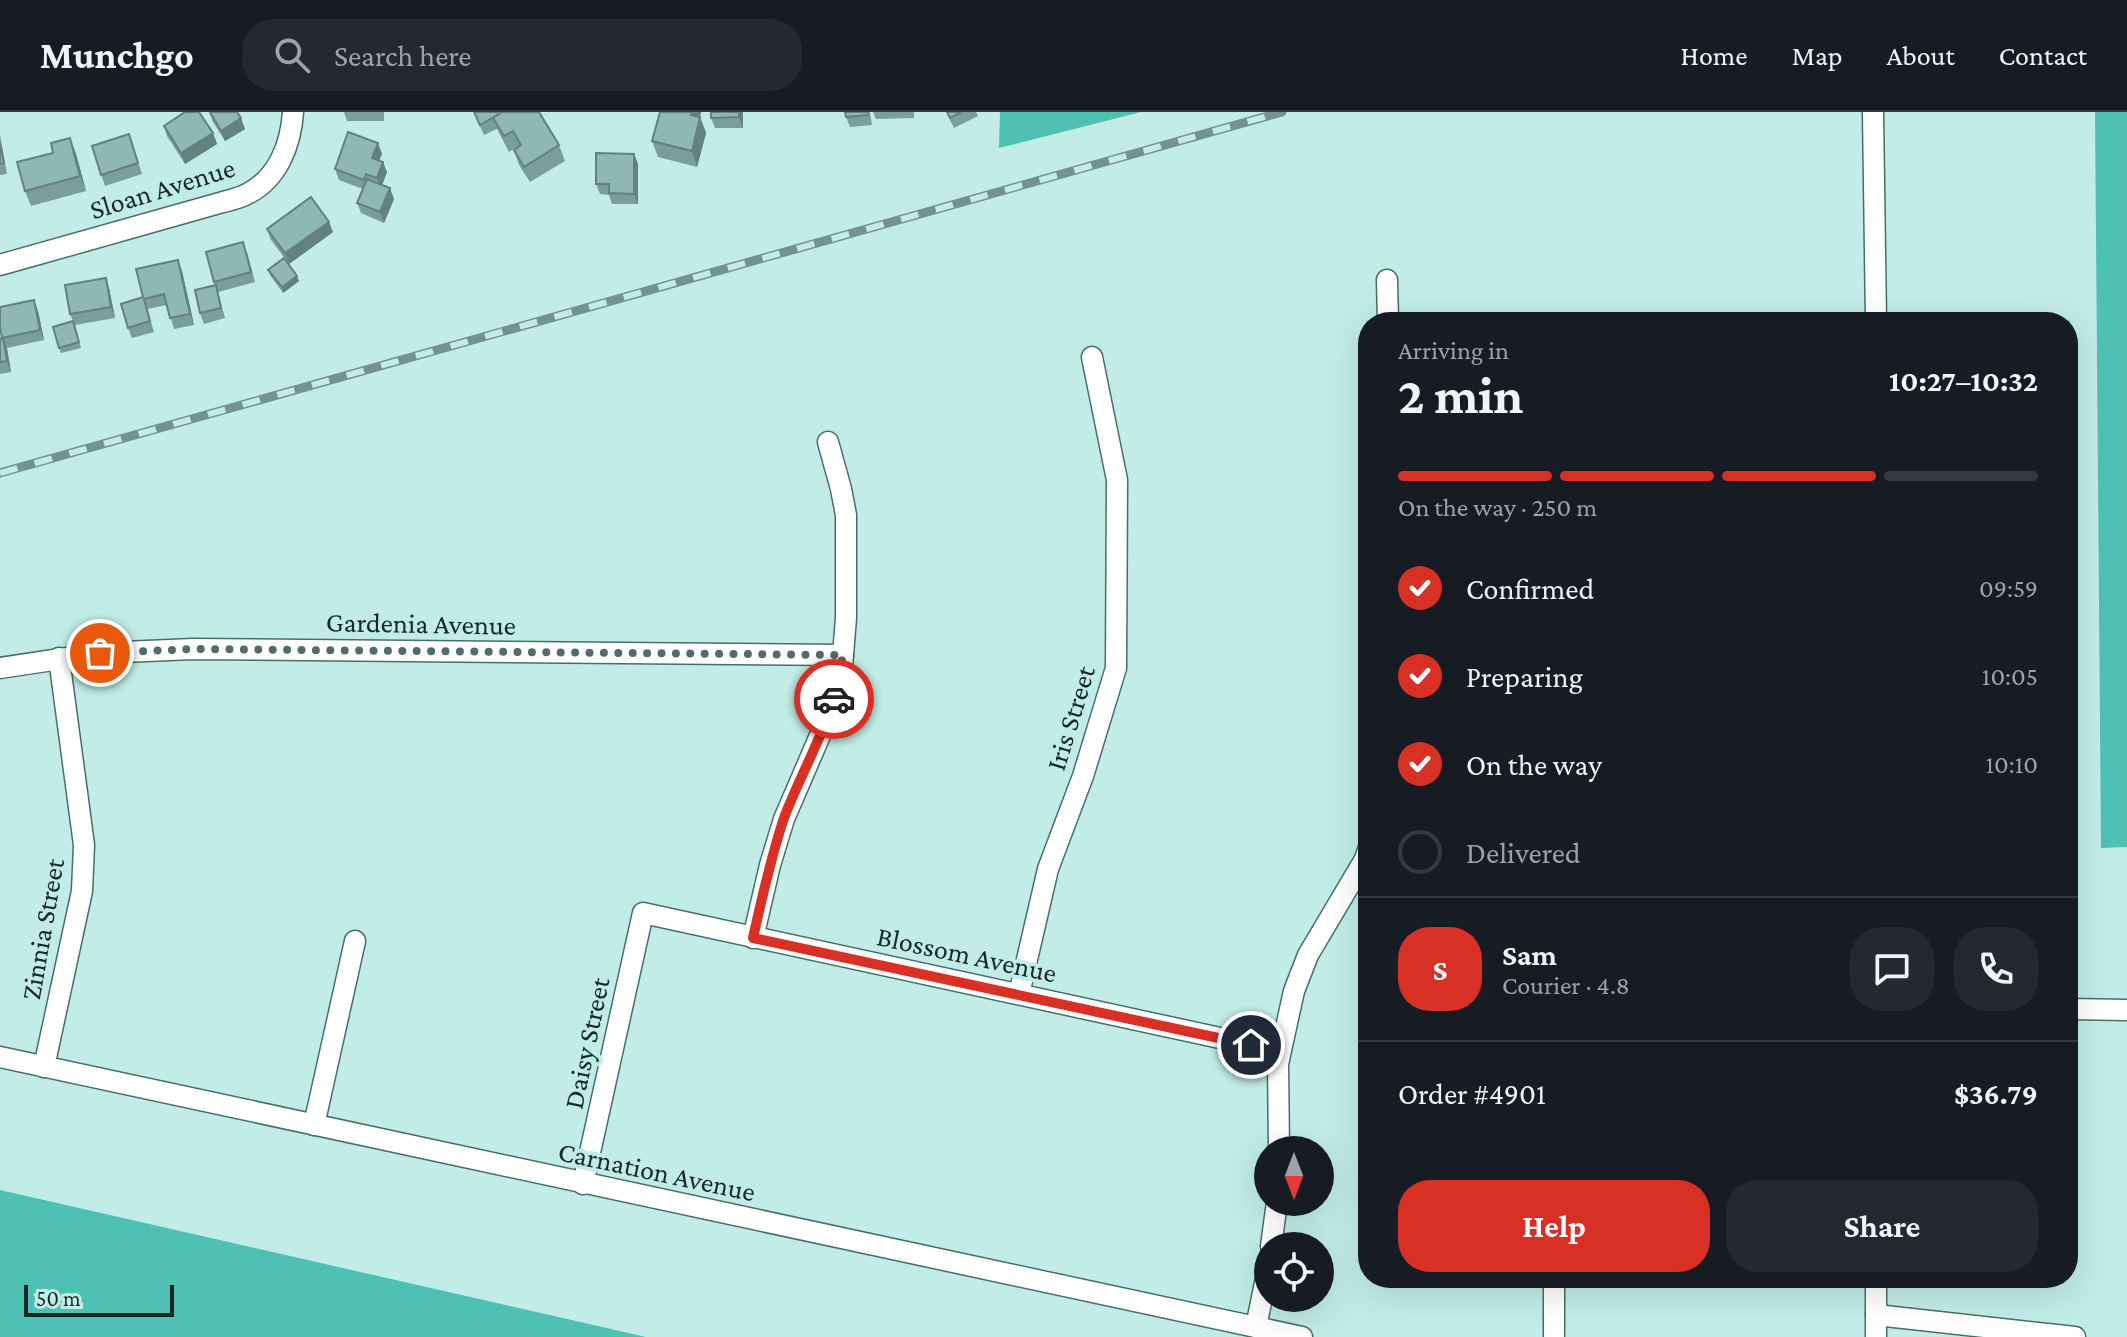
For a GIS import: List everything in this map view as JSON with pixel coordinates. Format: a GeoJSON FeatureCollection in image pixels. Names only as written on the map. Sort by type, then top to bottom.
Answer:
{"type":"FeatureCollection","features":[{"type":"Feature","properties":{"kind":"street","name":"Sloan Avenue"},"geometry":{"type":"LineString","coordinates":[[0,265],[250,193],[272,175],[285,153],[293,112]]}},
{"type":"Feature","properties":{"kind":"street"},"geometry":{"type":"LineString","coordinates":[[1873,112],[1876,312]]}},
{"type":"Feature","properties":{"kind":"street"},"geometry":{"type":"LineString","coordinates":[[1387,280],[1388,312]]}},
{"type":"Feature","properties":{"kind":"street","name":"Iris Street"},"geometry":{"type":"LineString","coordinates":[[1019,994],[1048,869],[1083,776],[1116,668],[1117,480],[1092,357]]}},
{"type":"Feature","properties":{"kind":"street"},"geometry":{"type":"LineString","coordinates":[[753,938],[777,841],[831,710],[843,655],[846,515],[828,442]]}},
{"type":"Feature","properties":{"kind":"street","name":"Gardenia Avenue"},"geometry":{"type":"LineString","coordinates":[[0,668],[100,653],[193,649],[843,655]]}},
{"type":"Feature","properties":{"kind":"street","name":"Zinnia Street"},"geometry":{"type":"LineString","coordinates":[[44,1067],[84,868],[80,809],[59,658]]}},
{"type":"Feature","properties":{"kind":"street"},"geometry":{"type":"LineString","coordinates":[[1279,1136],[1280,1051],[1294,991],[1308,955],[1358,871]]}},
{"type":"Feature","properties":{"kind":"street","name":"Blossom Avenue"},"geometry":{"type":"LineString","coordinates":[[643,913],[1280,1051]]}},
{"type":"Feature","properties":{"kind":"street","name":"Daisy Street"},"geometry":{"type":"LineString","coordinates":[[583,1184],[643,913]]}},
{"type":"Feature","properties":{"kind":"street"},"geometry":{"type":"LineString","coordinates":[[314,1125],[355,941]]}},
{"type":"Feature","properties":{"kind":"street"},"geometry":{"type":"LineString","coordinates":[[2078,1009],[2127,1010]]}},
{"type":"Feature","properties":{"kind":"street","name":"Carnation Avenue"},"geometry":{"type":"LineString","coordinates":[[0,1057],[1302,1337]]}},
{"type":"Feature","properties":{"kind":"street"},"geometry":{"type":"LineString","coordinates":[[1554,1288],[1554,1337]]}},
{"type":"Feature","properties":{"kind":"street"},"geometry":{"type":"LineString","coordinates":[[1876,1288],[1876,1337]]}},
{"type":"Feature","properties":{"kind":"street"},"geometry":{"type":"LineString","coordinates":[[1256,1327],[1259,1312]]}},
{"type":"Feature","properties":{"kind":"street"},"geometry":{"type":"LineString","coordinates":[[1876,1315],[2075,1337]]}},
{"type":"Feature","properties":{"kind":"shaded area"},"geometry":{"type":"Polygon","coordinates":[[[1000,112],[1141,112],[999,148],[1000,112]]]}},
{"type":"Feature","properties":{"kind":"shaded area"},"geometry":{"type":"Polygon","coordinates":[[[2095,112],[2127,112],[2127,847],[2101,848],[2095,112]]]}},
{"type":"Feature","properties":{"kind":"shaded area"},"geometry":{"type":"Polygon","coordinates":[[[0,1190],[646,1337],[0,1337],[0,1190]]]}},
{"type":"Feature","properties":{"kind":"building"},"geometry":{"type":"Polygon","coordinates":[[[185,112],[199,112],[213,133],[181,153],[164,126],[185,112]]]}},
{"type":"Feature","properties":{"kind":"building"},"geometry":{"type":"Polygon","coordinates":[[[210,112],[237,112],[241,118],[221,131],[210,112]]]}},
{"type":"Feature","properties":{"kind":"building"},"geometry":{"type":"Polygon","coordinates":[[[474,112],[498,112],[499,114],[480,125],[474,112]]]}},
{"type":"Feature","properties":{"kind":"building"},"geometry":{"type":"Polygon","coordinates":[[[502,112],[539,112],[559,145],[524,167],[514,150],[521,145],[513,131],[504,136],[493,118],[502,112]]]}},
{"type":"Feature","properties":{"kind":"building"},"geometry":{"type":"Polygon","coordinates":[[[660,112],[692,112],[691,115],[700,117],[692,151],[652,141],[660,112]]]}},
{"type":"Feature","properties":{"kind":"building"},"geometry":{"type":"Polygon","coordinates":[[[711,112],[739,112],[739,117],[711,118],[711,112]]]}},
{"type":"Feature","properties":{"kind":"building"},"geometry":{"type":"Polygon","coordinates":[[[845,112],[868,112],[868,115],[846,117],[845,112]]]}},
{"type":"Feature","properties":{"kind":"building"},"geometry":{"type":"Polygon","coordinates":[[[947,112],[962,112],[950,118],[947,112]]]}},
{"type":"Feature","properties":{"kind":"building"},"geometry":{"type":"Polygon","coordinates":[[[348,132],[378,143],[372,158],[383,162],[377,178],[366,174],[364,180],[335,169],[348,132]]]}},
{"type":"Feature","properties":{"kind":"building"},"geometry":{"type":"Polygon","coordinates":[[[129,134],[138,163],[101,175],[92,146],[129,134]]]}},
{"type":"Feature","properties":{"kind":"building"},"geometry":{"type":"Polygon","coordinates":[[[70,138],[80,176],[25,191],[17,162],[53,153],[51,143],[70,138]]]}},
{"type":"Feature","properties":{"kind":"building"},"geometry":{"type":"Polygon","coordinates":[[[0,143],[4,163],[0,164],[0,143]]]}},
{"type":"Feature","properties":{"kind":"building"},"geometry":{"type":"Polygon","coordinates":[[[596,153],[634,154],[634,194],[609,193],[609,184],[596,184],[596,153]]]}},
{"type":"Feature","properties":{"kind":"building"},"geometry":{"type":"Polygon","coordinates":[[[367,179],[390,188],[380,212],[357,203],[367,179]]]}},
{"type":"Feature","properties":{"kind":"building"},"geometry":{"type":"Polygon","coordinates":[[[311,197],[329,222],[285,253],[267,229],[311,197]]]}},
{"type":"Feature","properties":{"kind":"building"},"geometry":{"type":"Polygon","coordinates":[[[243,242],[251,272],[214,282],[206,252],[243,242]]]}},
{"type":"Feature","properties":{"kind":"building"},"geometry":{"type":"Polygon","coordinates":[[[284,258],[297,276],[282,287],[268,270],[284,258]]]}},
{"type":"Feature","properties":{"kind":"building"},"geometry":{"type":"Polygon","coordinates":[[[178,260],[190,314],[170,318],[164,294],[144,299],[150,321],[128,328],[121,304],[143,297],[136,269],[178,260]]]}},
{"type":"Feature","properties":{"kind":"building"},"geometry":{"type":"Polygon","coordinates":[[[106,278],[111,307],[70,314],[65,285],[106,278]]]}},
{"type":"Feature","properties":{"kind":"building"},"geometry":{"type":"Polygon","coordinates":[[[216,285],[221,308],[200,313],[195,290],[216,285]]]}},
{"type":"Feature","properties":{"kind":"building"},"geometry":{"type":"Polygon","coordinates":[[[34,300],[40,330],[2,338],[0,307],[34,300]]]}},
{"type":"Feature","properties":{"kind":"building"},"geometry":{"type":"Polygon","coordinates":[[[73,321],[79,342],[59,348],[53,327],[73,321]]]}},
{"type":"Feature","properties":{"kind":"building"},"geometry":{"type":"Polygon","coordinates":[[[3,338],[7,361],[0,362],[0,339],[3,338]]]}},
{"type":"Feature","properties":{"kind":"railway"},"geometry":{"type":"LineString","coordinates":[[0,473],[1282,112]]}},
{"type":"Feature","properties":{"kind":"way so far"},"geometry":{"type":"LineString","coordinates":[[100,653],[193,649],[843,655],[834,699]]}},
{"type":"Feature","properties":{"kind":"route"},"geometry":{"type":"LineString","coordinates":[[834,699],[784,819],[753,938],[1251,1045]]}}]}
